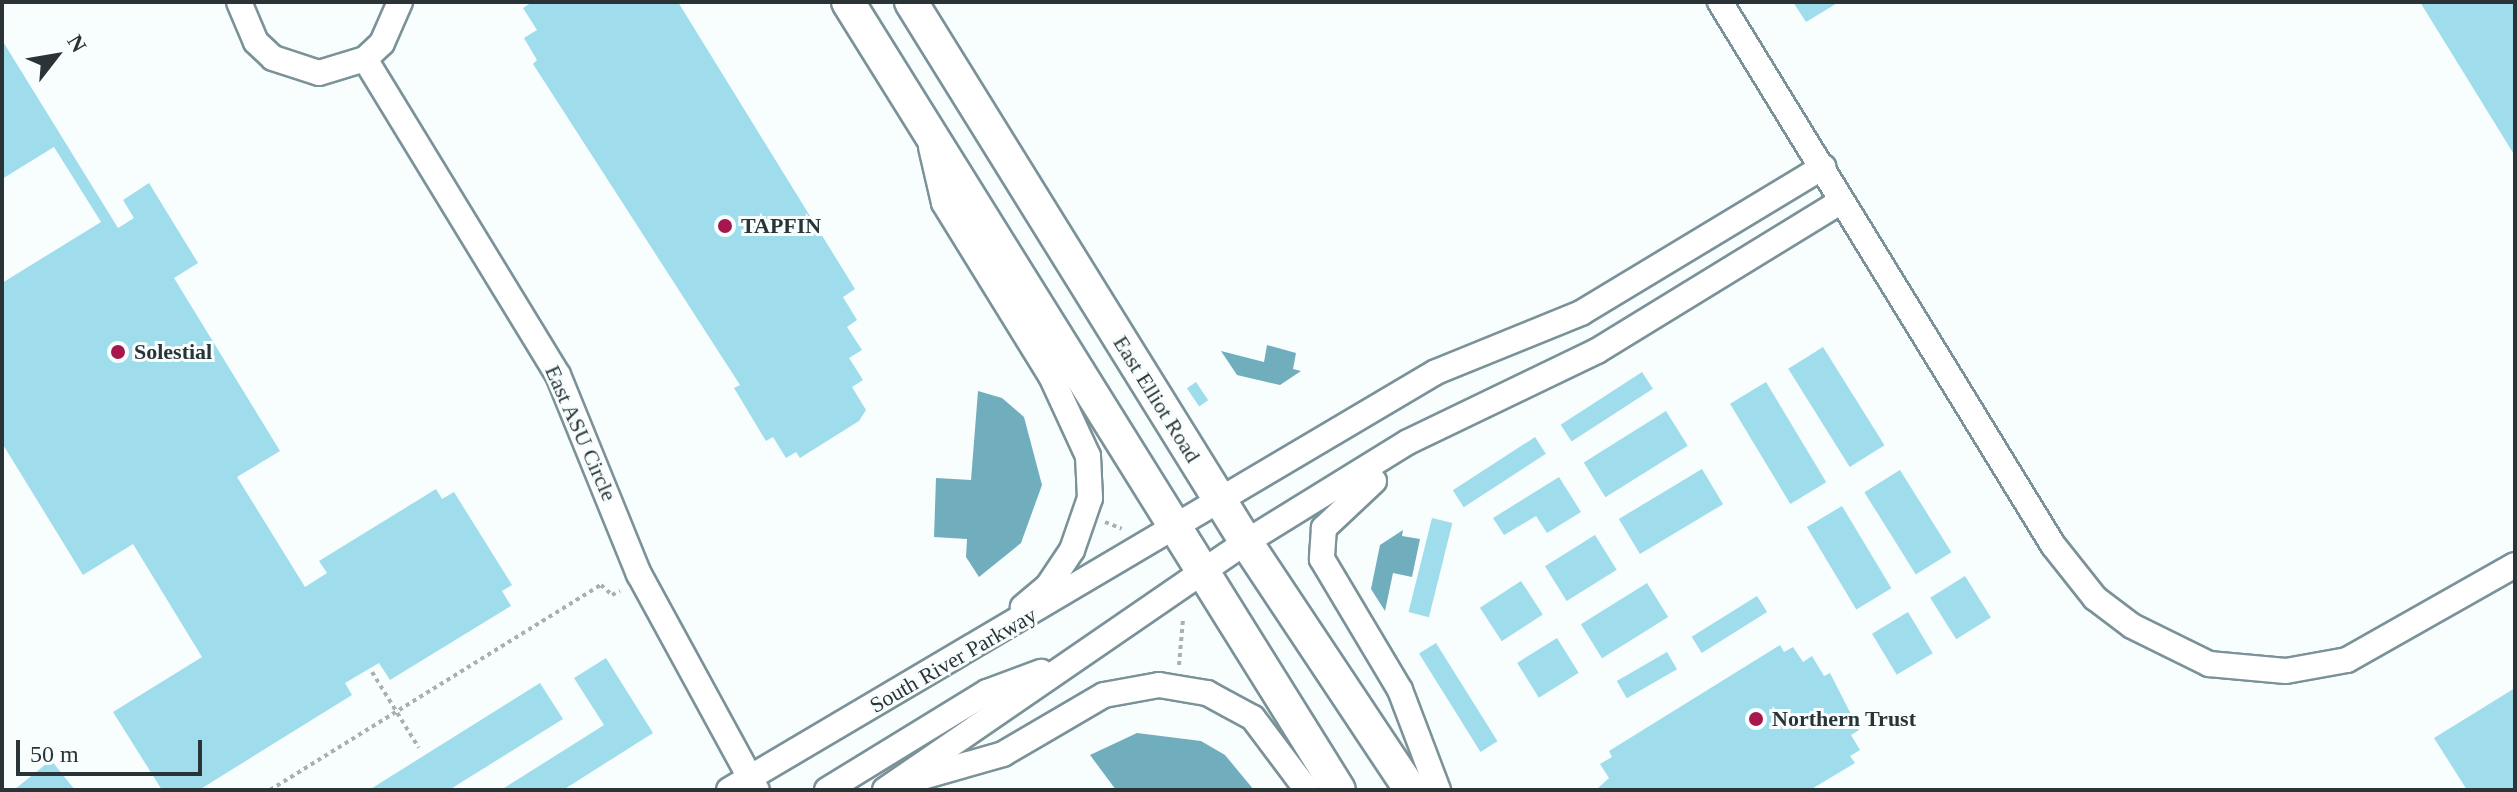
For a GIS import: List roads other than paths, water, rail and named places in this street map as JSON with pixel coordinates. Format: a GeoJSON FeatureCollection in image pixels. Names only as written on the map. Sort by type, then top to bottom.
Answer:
{"type":"FeatureCollection","features":[{"type":"Feature","properties":{"kind":"main road"},"geometry":{"type":"LineString","coordinates":[[848,2],[1339,790]]}},
{"type":"Feature","properties":{"kind":"main road","name":"East Elliot Road"},"geometry":{"type":"LineString","coordinates":[[911,2],[1246,542],[1411,790]]}},
{"type":"Feature","properties":{"kind":"street"},"geometry":{"type":"LineString","coordinates":[[239,2],[256,42],[295,69],[319,73],[365,59],[388,33],[400,2]]}},
{"type":"Feature","properties":{"kind":"street"},"geometry":{"type":"LineString","coordinates":[[1720,2],[2053,545],[2095,598],[2156,643],[2209,664],[2247,670],[2347,660],[2515,565]]}},
{"type":"Feature","properties":{"kind":"street","name":"East ASU Circle"},"geometry":{"type":"LineString","coordinates":[[365,59],[558,375],[639,574],[759,785]]}},
{"type":"Feature","properties":{"kind":"street"},"geometry":{"type":"LineString","coordinates":[[927,129],[944,203],[1075,419],[1092,480],[1072,550],[1048,586],[950,662]]}},
{"type":"Feature","properties":{"kind":"street","name":"South River Parkway"},"geometry":{"type":"LineString","coordinates":[[729,790],[759,785],[950,662],[1222,504],[1436,372],[1581,313],[1823,167]]}},
{"type":"Feature","properties":{"kind":"street"},"geometry":{"type":"LineString","coordinates":[[888,788],[1246,542],[1463,416],[1597,351],[1842,201]]}},
{"type":"Feature","properties":{"kind":"street"},"geometry":{"type":"LineString","coordinates":[[1438,790],[1400,690],[1331,577],[1322,544],[1324,528],[1350,498],[1463,416]]}},
{"type":"Feature","properties":{"kind":"street"},"geometry":{"type":"LineString","coordinates":[[827,790],[987,692],[1075,659]]}},
{"type":"Feature","properties":{"kind":"street"},"geometry":{"type":"LineString","coordinates":[[888,788],[1003,754],[1104,695],[1159,685],[1207,693],[1253,718],[1307,790]]}},
{"type":"Feature","properties":{"kind":"water"},"geometry":{"type":"Polygon","coordinates":[[[1267,345],[1296,353],[1293,369],[1301,371],[1280,385],[1237,375],[1221,351],[1264,362],[1267,345]]]}},
{"type":"Feature","properties":{"kind":"water"},"geometry":{"type":"Polygon","coordinates":[[[978,391],[1002,398],[1024,417],[1042,485],[1021,543],[979,577],[966,557],[967,539],[934,537],[936,478],[971,480],[978,391]]]}},
{"type":"Feature","properties":{"kind":"water"},"geometry":{"type":"Polygon","coordinates":[[[1403,530],[1402,536],[1420,539],[1412,577],[1393,573],[1385,611],[1371,589],[1380,545],[1403,530]]]}},
{"type":"Feature","properties":{"kind":"water"},"geometry":{"type":"Polygon","coordinates":[[[1137,733],[1201,741],[1225,755],[1254,790],[1116,790],[1090,755],[1137,733]]]}},
{"type":"Feature","properties":{"kind":"place","name":"TAPFIN"},"geometry":{"type":"Point","coordinates":[725,226]}},
{"type":"Feature","properties":{"kind":"place","name":"Solestial"},"geometry":{"type":"Point","coordinates":[118,352]}},
{"type":"Feature","properties":{"kind":"place","name":"Northern Trust"},"geometry":{"type":"Point","coordinates":[1756,719]}}]}
